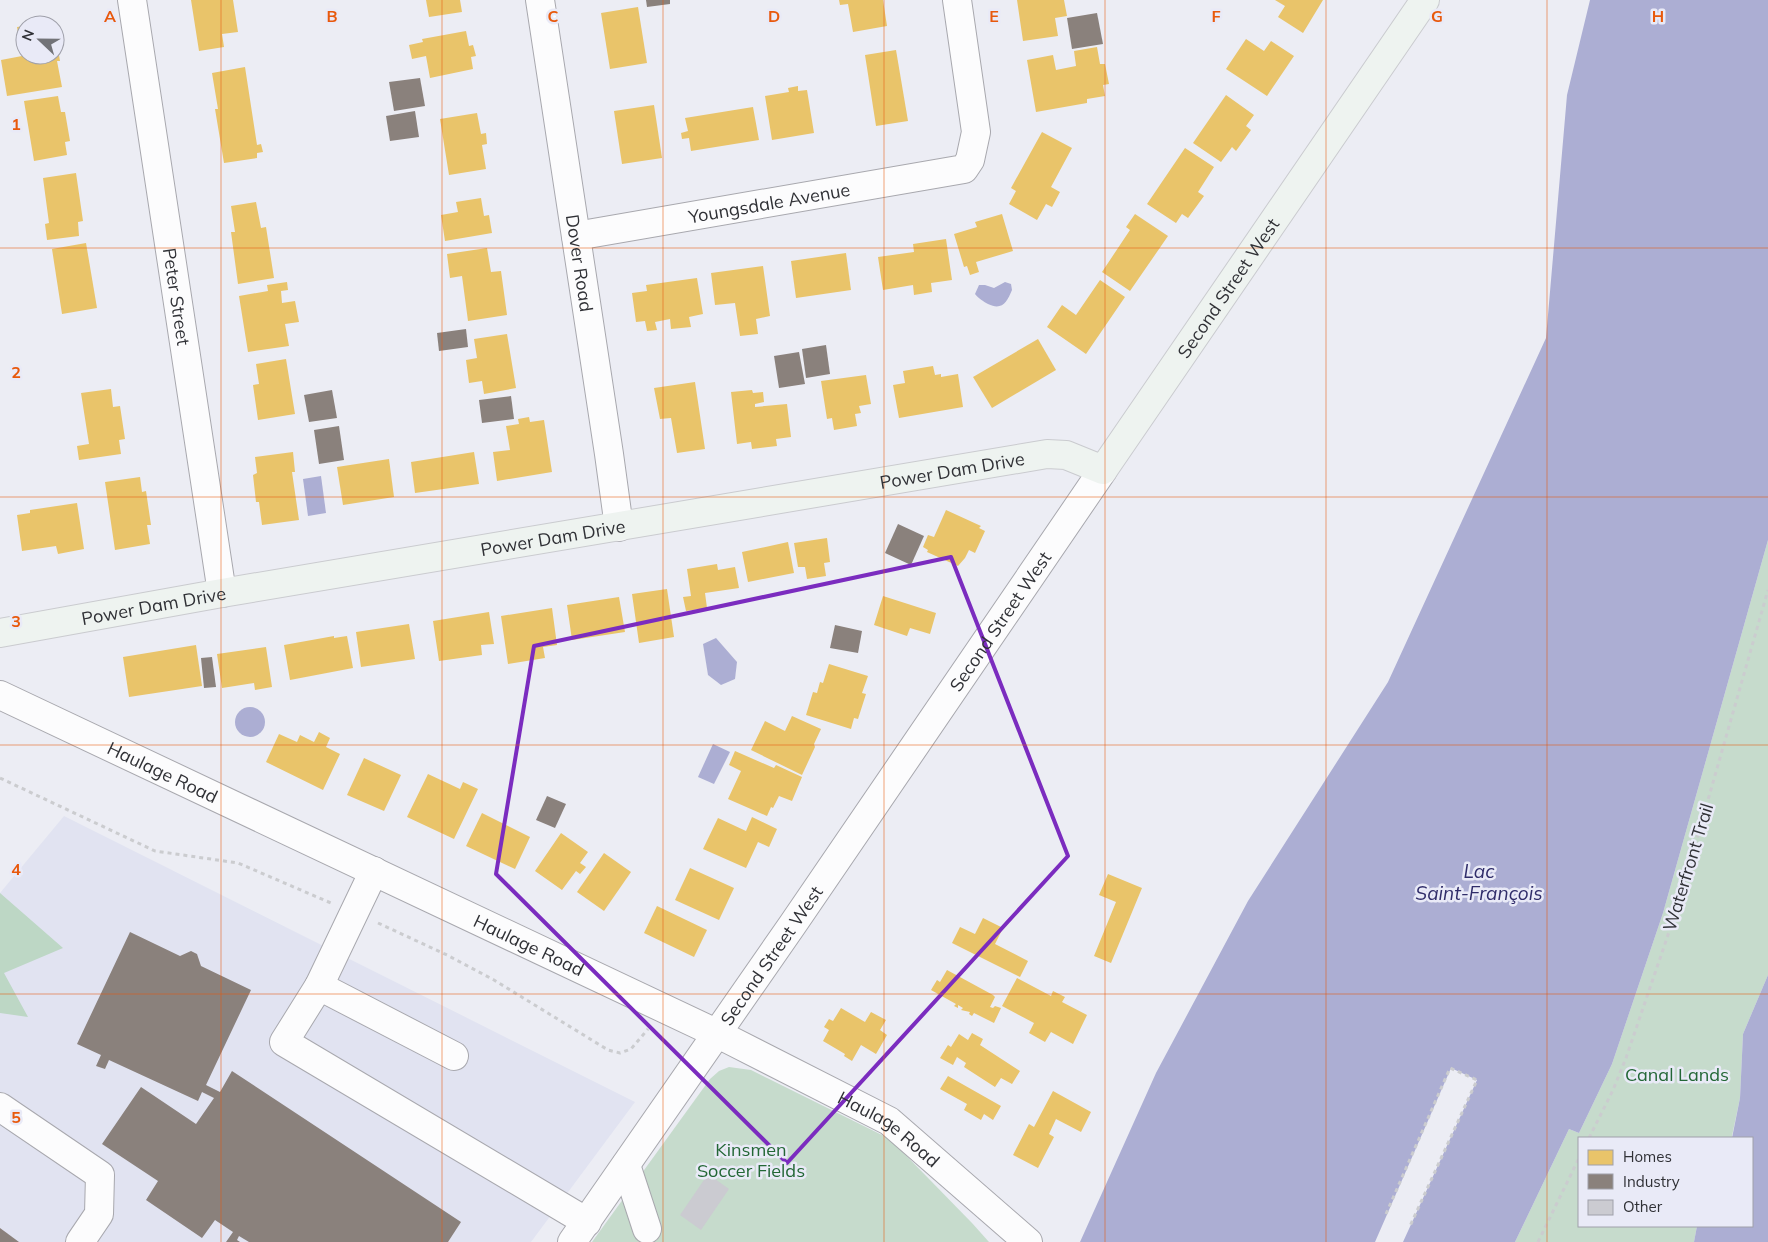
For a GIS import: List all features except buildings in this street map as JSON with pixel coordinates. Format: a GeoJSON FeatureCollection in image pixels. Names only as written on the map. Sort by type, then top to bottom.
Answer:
{"type":"FeatureCollection","features":[{"type":"Feature","properties":{"kind":"main road","name":"Second Street West"},"geometry":{"type":"LineString","coordinates":[[1103,470],[1425,0]]}},
{"type":"Feature","properties":{"kind":"main road","name":"Power Dam Drive"},"geometry":{"type":"LineString","coordinates":[[0,633],[222,593],[1046,454],[1066,455],[1103,470]]}},
{"type":"Feature","properties":{"kind":"street","name":"Peter Street"},"geometry":{"type":"LineString","coordinates":[[132,0],[222,593]]}},
{"type":"Feature","properties":{"kind":"street","name":"Dover Road"},"geometry":{"type":"LineString","coordinates":[[540,0],[619,527]]}},
{"type":"Feature","properties":{"kind":"street","name":"Youngsdale Avenue"},"geometry":{"type":"LineString","coordinates":[[576,236],[964,169],[974,149],[976,132],[957,0]]}},
{"type":"Feature","properties":{"kind":"street","name":"Second Street West"},"geometry":{"type":"LineString","coordinates":[[580,1232],[718,1034],[1103,470]]}},
{"type":"Feature","properties":{"kind":"street","name":"Haulage Road"},"geometry":{"type":"LineString","coordinates":[[0,695],[718,1034],[889,1121],[1028,1242]]}},
{"type":"Feature","properties":{"kind":"street"},"geometry":{"type":"LineString","coordinates":[[374,872],[318,986],[284,1042],[580,1232]]}},
{"type":"Feature","properties":{"kind":"street"},"geometry":{"type":"LineString","coordinates":[[318,986],[454,1056]]}},
{"type":"Feature","properties":{"kind":"street"},"geometry":{"type":"LineString","coordinates":[[0,1108],[100,1175],[99,1214],[80,1242]]}},
{"type":"Feature","properties":{"kind":"street"},"geometry":{"type":"LineString","coordinates":[[626,1165],[647,1230]]}},
{"type":"Feature","properties":{"kind":"path","name":"Waterfront Trail"},"geometry":{"type":"LineString","coordinates":[[1590,1137],[1613,1090],[1626,1058],[1667,938],[1768,590]]}},
{"type":"Feature","properties":{"kind":"path"},"geometry":{"type":"LineString","coordinates":[[1386,1214],[1450,1068],[1477,1080],[1410,1226]]}},
{"type":"Feature","properties":{"kind":"path"},"geometry":{"type":"LineString","coordinates":[[1538,1242],[1578,1160]]}},
{"type":"Feature","properties":{"kind":"highlighted area"},"geometry":{"type":"Polygon","coordinates":[[[951,557],[1068,856],[787,1163],[496,874],[534,646],[951,557]]]}},
{"type":"Feature","properties":{"kind":"shaded area"},"geometry":{"type":"Polygon","coordinates":[[[64,816],[635,1102],[531,1242],[0,1242],[0,893],[64,816]]]}},
{"type":"Feature","properties":{"kind":"green space","name":"Canal Lands"},"geometry":{"type":"Polygon","coordinates":[[[1768,540],[1768,975],[1743,1034],[1740,1098],[1732,1137],[1578,1137],[1578,1227],[1697,1227],[1694,1242],[1515,1242],[1569,1129],[1579,1133],[1612,1064],[1663,913],[1768,540]]]}},
{"type":"Feature","properties":{"kind":"green space"},"geometry":{"type":"Polygon","coordinates":[[[0,893],[63,948],[4,973],[28,1017],[0,1013],[0,893]]]}},
{"type":"Feature","properties":{"kind":"green space","name":"Kinsmen Soccer Fields"},"geometry":{"type":"Polygon","coordinates":[[[729,1067],[751,1070],[890,1139],[989,1242],[592,1242],[710,1079],[719,1071],[729,1067]]]}},
{"type":"Feature","properties":{"kind":"water","name":"Lac Saint-François"},"geometry":{"type":"Polygon","coordinates":[[[1590,0],[1768,0],[1768,540],[1663,913],[1612,1064],[1579,1133],[1569,1129],[1515,1242],[1403,1242],[1477,1080],[1451,1068],[1375,1242],[1080,1242],[1156,1073],[1248,901],[1388,682],[1546,338],[1567,95],[1590,0]]]}},
{"type":"Feature","properties":{"kind":"water"},"geometry":{"type":"Polygon","coordinates":[[[1005,282],[1011,284],[1012,290],[1006,302],[1000,306],[988,304],[975,294],[979,285],[994,288],[1005,282]]]}},
{"type":"Feature","properties":{"kind":"water"},"geometry":{"type":"Polygon","coordinates":[[[321,476],[326,513],[308,516],[303,479],[321,476]]]}},
{"type":"Feature","properties":{"kind":"water"},"geometry":{"type":"Polygon","coordinates":[[[716,638],[737,662],[735,679],[721,685],[708,675],[703,644],[716,638]]]}},
{"type":"Feature","properties":{"kind":"water"},"geometry":{"type":"Polygon","coordinates":[[[250,707],[261,711],[265,722],[261,733],[250,737],[239,733],[235,722],[239,711],[250,707]]]}},
{"type":"Feature","properties":{"kind":"water"},"geometry":{"type":"Polygon","coordinates":[[[713,744],[730,752],[714,784],[698,777],[713,744]]]}},
{"type":"Feature","properties":{"kind":"water"},"geometry":{"type":"Polygon","coordinates":[[[1768,975],[1768,1242],[1694,1242],[1697,1227],[1753,1227],[1753,1137],[1732,1137],[1740,1098],[1743,1034],[1768,975]]]}}]}
